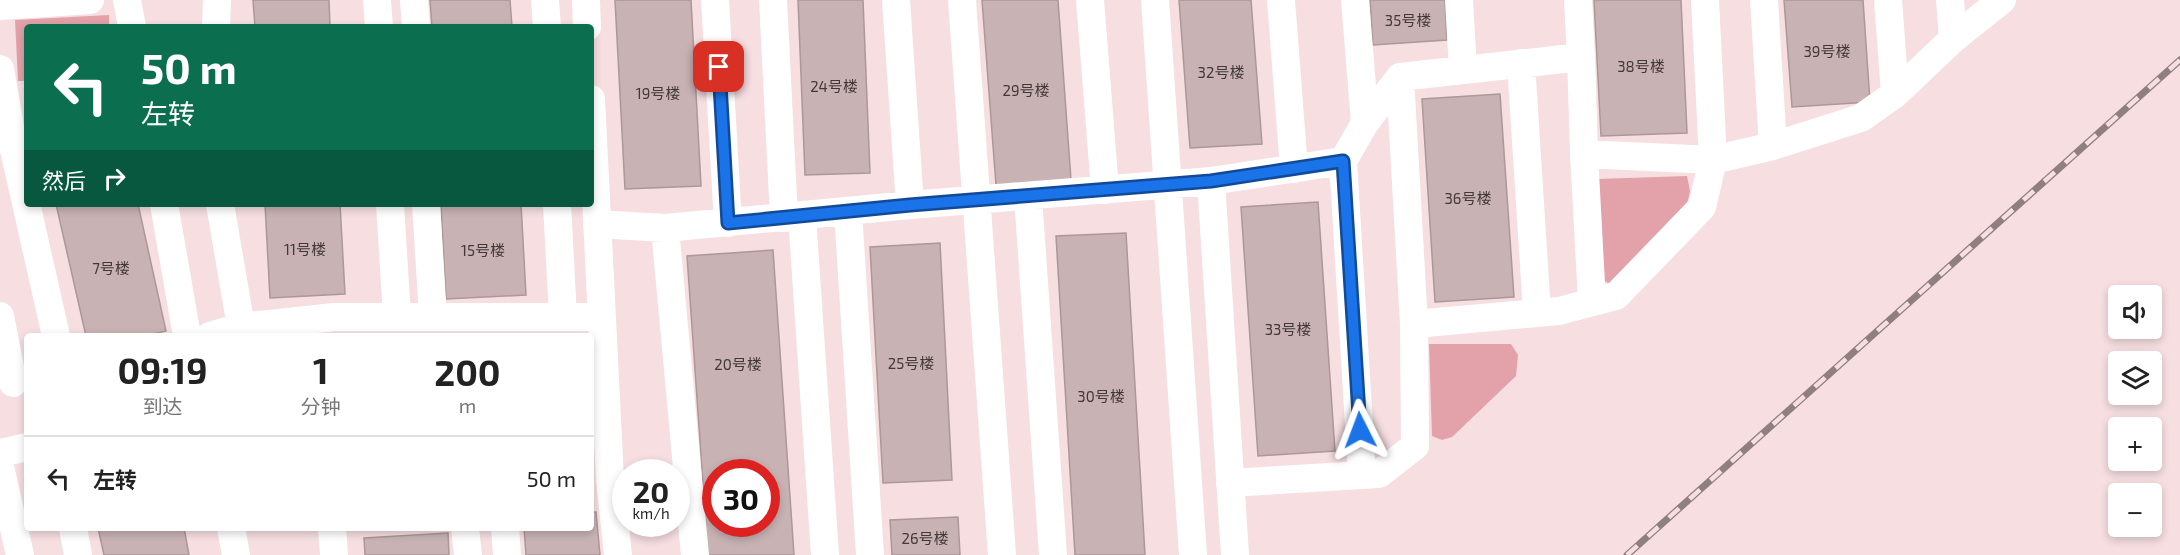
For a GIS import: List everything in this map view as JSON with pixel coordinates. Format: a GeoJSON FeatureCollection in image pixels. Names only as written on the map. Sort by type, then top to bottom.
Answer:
{"type":"FeatureCollection","features":[{"type":"Feature","properties":{"kind":"street"},"geometry":{"type":"LineString","coordinates":[[0,6],[90,0]]}},
{"type":"Feature","properties":{"kind":"street"},"geometry":{"type":"LineString","coordinates":[[127,0],[131,24]]}},
{"type":"Feature","properties":{"kind":"street"},"geometry":{"type":"LineString","coordinates":[[216,24],[217,0]]}},
{"type":"Feature","properties":{"kind":"street"},"geometry":{"type":"LineString","coordinates":[[377,0],[379,24]]}},
{"type":"Feature","properties":{"kind":"street"},"geometry":{"type":"LineString","coordinates":[[414,0],[416,24]]}},
{"type":"Feature","properties":{"kind":"street"},"geometry":{"type":"LineString","coordinates":[[545,0],[547,24]]}},
{"type":"Feature","properties":{"kind":"street"},"geometry":{"type":"LineString","coordinates":[[586,0],[587,24]]}},
{"type":"Feature","properties":{"kind":"street"},"geometry":{"type":"LineString","coordinates":[[716,0],[728,223]]}},
{"type":"Feature","properties":{"kind":"street"},"geometry":{"type":"LineString","coordinates":[[773,0],[825,555]]}},
{"type":"Feature","properties":{"kind":"street"},"geometry":{"type":"LineString","coordinates":[[896,0],[910,205]]}},
{"type":"Feature","properties":{"kind":"street"},"geometry":{"type":"LineString","coordinates":[[962,0],[1002,555]]}},
{"type":"Feature","properties":{"kind":"street"},"geometry":{"type":"LineString","coordinates":[[1090,0],[1105,190]]}},
{"type":"Feature","properties":{"kind":"street"},"geometry":{"type":"LineString","coordinates":[[1155,0],[1193,555]]}},
{"type":"Feature","properties":{"kind":"street"},"geometry":{"type":"LineString","coordinates":[[1281,0],[1294,169]]}},
{"type":"Feature","properties":{"kind":"street"},"geometry":{"type":"LineString","coordinates":[[1355,0],[1365,123]]}},
{"type":"Feature","properties":{"kind":"street"},"geometry":{"type":"LineString","coordinates":[[1459,0],[1463,70]]}},
{"type":"Feature","properties":{"kind":"street"},"geometry":{"type":"LineString","coordinates":[[1578,0],[1592,302]]}},
{"type":"Feature","properties":{"kind":"street"},"geometry":{"type":"LineString","coordinates":[[1414,324],[1559,311],[1616,296],[1702,207],[1713,160],[1705,0]]}},
{"type":"Feature","properties":{"kind":"street"},"geometry":{"type":"LineString","coordinates":[[1764,0],[1773,146]]}},
{"type":"Feature","properties":{"kind":"street"},"geometry":{"type":"LineString","coordinates":[[1888,0],[1895,94]]}},
{"type":"Feature","properties":{"kind":"street"},"geometry":{"type":"LineString","coordinates":[[1950,0],[1953,39]]}},
{"type":"Feature","properties":{"kind":"street"},"geometry":{"type":"LineString","coordinates":[[1584,154],[1713,160],[1773,146],[1860,118],[1895,94],[1953,39],[2002,0]]}},
{"type":"Feature","properties":{"kind":"street"},"geometry":{"type":"LineString","coordinates":[[1362,475],[1343,161],[1365,123],[1400,77],[1581,57]]}},
{"type":"Feature","properties":{"kind":"street"},"geometry":{"type":"LineString","coordinates":[[1521,63],[1537,313]]}},
{"type":"Feature","properties":{"kind":"street"},"geometry":{"type":"LineString","coordinates":[[0,69],[24,194]]}},
{"type":"Feature","properties":{"kind":"street"},"geometry":{"type":"LineString","coordinates":[[1230,483],[1379,474],[1415,446],[1414,324],[1400,77]]}},
{"type":"Feature","properties":{"kind":"street"},"geometry":{"type":"LineString","coordinates":[[597,224],[665,228],[728,223],[910,205],[1211,181],[1343,161]]}},
{"type":"Feature","properties":{"kind":"street"},"geometry":{"type":"LineString","coordinates":[[594,162],[602,317],[601,480],[618,555]]}},
{"type":"Feature","properties":{"kind":"street"},"geometry":{"type":"LineString","coordinates":[[1211,181],[1235,555]]}},
{"type":"Feature","properties":{"kind":"street"},"geometry":{"type":"LineString","coordinates":[[1028,197],[1053,555]]}},
{"type":"Feature","properties":{"kind":"street"},"geometry":{"type":"LineString","coordinates":[[27,207],[55,333]]}},
{"type":"Feature","properties":{"kind":"street"},"geometry":{"type":"LineString","coordinates":[[165,207],[186,333]]}},
{"type":"Feature","properties":{"kind":"street"},"geometry":{"type":"LineString","coordinates":[[221,207],[241,327]]}},
{"type":"Feature","properties":{"kind":"street"},"geometry":{"type":"LineString","coordinates":[[390,207],[397,317]]}},
{"type":"Feature","properties":{"kind":"street"},"geometry":{"type":"LineString","coordinates":[[426,207],[434,317]]}},
{"type":"Feature","properties":{"kind":"street"},"geometry":{"type":"LineString","coordinates":[[557,207],[563,317]]}},
{"type":"Feature","properties":{"kind":"street"},"geometry":{"type":"LineString","coordinates":[[848,212],[870,555]]}},
{"type":"Feature","properties":{"kind":"street"},"geometry":{"type":"LineString","coordinates":[[665,228],[695,555]]}},
{"type":"Feature","properties":{"kind":"street"},"geometry":{"type":"LineString","coordinates":[[0,316],[13,382]]}},
{"type":"Feature","properties":{"kind":"street"},"geometry":{"type":"LineString","coordinates":[[220,333],[241,327],[334,317],[602,317]]}},
{"type":"Feature","properties":{"kind":"street"},"geometry":{"type":"LineString","coordinates":[[0,453],[24,448]]}},
{"type":"Feature","properties":{"kind":"street"},"geometry":{"type":"LineString","coordinates":[[0,467],[20,555]]}},
{"type":"Feature","properties":{"kind":"street"},"geometry":{"type":"LineString","coordinates":[[74,531],[78,555]]}},
{"type":"Feature","properties":{"kind":"street"},"geometry":{"type":"LineString","coordinates":[[232,531],[236,555]]}},
{"type":"Feature","properties":{"kind":"street"},"geometry":{"type":"LineString","coordinates":[[332,531],[334,555]]}},
{"type":"Feature","properties":{"kind":"street"},"geometry":{"type":"LineString","coordinates":[[465,531],[468,555]]}},
{"type":"Feature","properties":{"kind":"street"},"geometry":{"type":"LineString","coordinates":[[505,531],[507,555]]}},
{"type":"Feature","properties":{"kind":"shaded area"},"geometry":{"type":"Polygon","coordinates":[[[109,15],[109,24],[24,24],[24,81],[18,81],[15,20],[109,15]]]}},
{"type":"Feature","properties":{"kind":"shaded area"},"geometry":{"type":"Polygon","coordinates":[[[1687,176],[1690,191],[1686,209],[1612,284],[1601,280],[1598,179],[1687,176]]]}},
{"type":"Feature","properties":{"kind":"shaded area"},"geometry":{"type":"Polygon","coordinates":[[[1429,344],[1511,344],[1518,355],[1516,376],[1452,437],[1442,440],[1432,436],[1429,344]]]}},
{"type":"Feature","properties":{"kind":"building"},"geometry":{"type":"Polygon","coordinates":[[[253,0],[329,0],[330,24],[255,24],[253,0]]]}},
{"type":"Feature","properties":{"kind":"building"},"geometry":{"type":"Polygon","coordinates":[[[430,0],[510,0],[512,24],[432,24],[430,0]]]}},
{"type":"Feature","properties":{"kind":"building"},"geometry":{"type":"Polygon","coordinates":[[[615,0],[691,0],[701,186],[625,189],[615,0]]]}},
{"type":"Feature","properties":{"kind":"building"},"geometry":{"type":"Polygon","coordinates":[[[798,0],[863,0],[870,173],[805,175],[798,0]]]}},
{"type":"Feature","properties":{"kind":"building"},"geometry":{"type":"Polygon","coordinates":[[[982,0],[1058,0],[1071,180],[996,185],[982,0]]]}},
{"type":"Feature","properties":{"kind":"building"},"geometry":{"type":"Polygon","coordinates":[[[1179,0],[1251,0],[1262,144],[1190,148],[1179,0]]]}},
{"type":"Feature","properties":{"kind":"building"},"geometry":{"type":"Polygon","coordinates":[[[1370,0],[1445,0],[1447,40],[1373,45],[1370,0]]]}},
{"type":"Feature","properties":{"kind":"building"},"geometry":{"type":"Polygon","coordinates":[[[1594,0],[1681,0],[1687,133],[1601,136],[1594,0]]]}},
{"type":"Feature","properties":{"kind":"building"},"geometry":{"type":"Polygon","coordinates":[[[1784,0],[1863,0],[1870,102],[1792,107],[1784,0]]]}},
{"type":"Feature","properties":{"kind":"building"},"geometry":{"type":"Polygon","coordinates":[[[1500,94],[1514,297],[1435,302],[1422,99],[1500,94]]]}},
{"type":"Feature","properties":{"kind":"building"},"geometry":{"type":"Polygon","coordinates":[[[1318,202],[1335,451],[1258,456],[1241,207],[1318,202]]]}},
{"type":"Feature","properties":{"kind":"building"},"geometry":{"type":"Polygon","coordinates":[[[57,207],[139,207],[166,331],[85,333],[57,207]]]}},
{"type":"Feature","properties":{"kind":"building"},"geometry":{"type":"Polygon","coordinates":[[[265,207],[340,207],[345,294],[270,298],[265,207]]]}},
{"type":"Feature","properties":{"kind":"building"},"geometry":{"type":"Polygon","coordinates":[[[441,207],[521,207],[526,295],[446,299],[441,207]]]}},
{"type":"Feature","properties":{"kind":"building"},"geometry":{"type":"Polygon","coordinates":[[[1126,233],[1145,555],[1075,555],[1056,236],[1126,233]]]}},
{"type":"Feature","properties":{"kind":"building"},"geometry":{"type":"Polygon","coordinates":[[[940,243],[952,480],[883,483],[870,247],[940,243]]]}},
{"type":"Feature","properties":{"kind":"building"},"geometry":{"type":"Polygon","coordinates":[[[773,250],[794,555],[708,555],[707,537],[780,537],[780,459],[702,459],[702,470],[687,256],[773,250]]]}},
{"type":"Feature","properties":{"kind":"building"},"geometry":{"type":"Polygon","coordinates":[[[594,512],[596,512],[600,555],[526,555],[524,531],[594,531],[594,512]]]}},
{"type":"Feature","properties":{"kind":"building"},"geometry":{"type":"Polygon","coordinates":[[[958,517],[960,555],[892,555],[890,520],[958,517]]]}},
{"type":"Feature","properties":{"kind":"building"},"geometry":{"type":"Polygon","coordinates":[[[99,531],[185,531],[189,555],[104,555],[99,531]]]}},
{"type":"Feature","properties":{"kind":"building"},"geometry":{"type":"Polygon","coordinates":[[[448,533],[449,555],[365,555],[364,538],[448,533]]]}},
{"type":"Feature","properties":{"kind":"railway"},"geometry":{"type":"LineString","coordinates":[[1627,555],[2180,60]]}},
{"type":"Feature","properties":{"kind":"route"},"geometry":{"type":"LineString","coordinates":[[719,67],[728,223],[910,205],[1211,181],[1343,161],[1360,430]]}}]}
